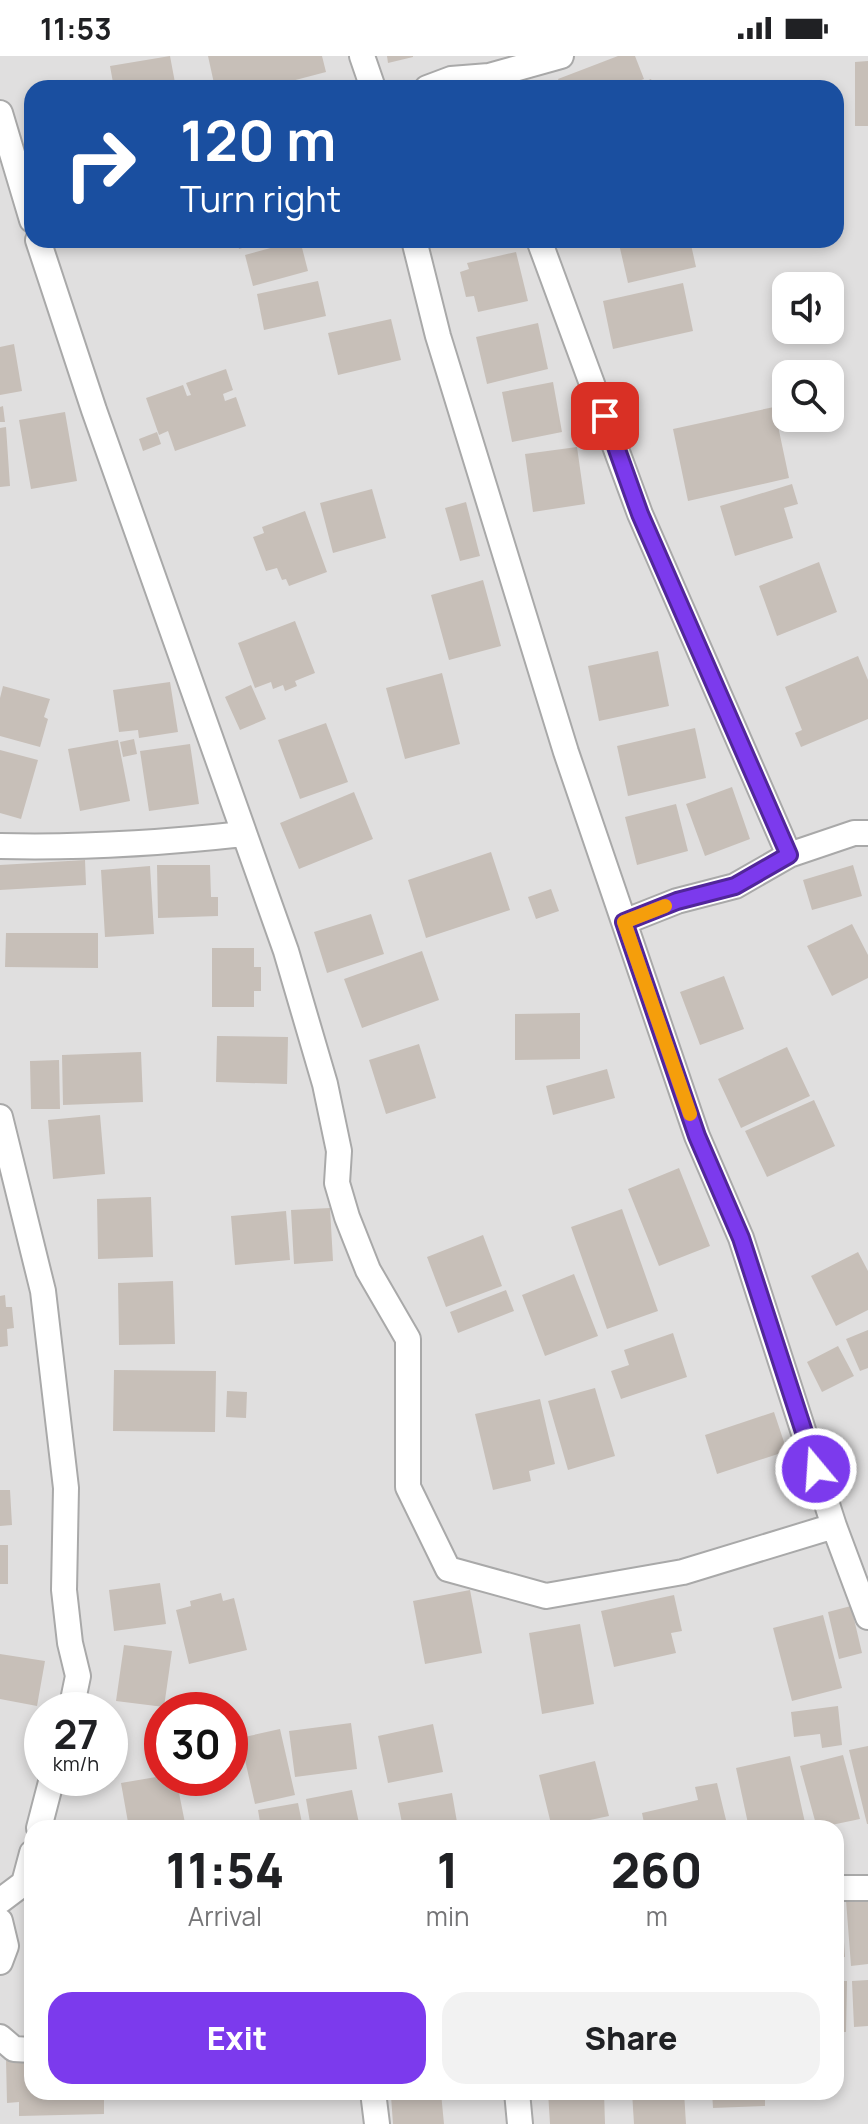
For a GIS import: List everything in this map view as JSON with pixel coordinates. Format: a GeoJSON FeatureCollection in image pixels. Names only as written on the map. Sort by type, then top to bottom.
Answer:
{"type":"FeatureCollection","features":[{"type":"Feature","properties":{"kind":"street"},"geometry":{"type":"LineString","coordinates":[[362,56],[370,80]]}},
{"type":"Feature","properties":{"kind":"street"},"geometry":{"type":"LineString","coordinates":[[496,80],[561,56]]}},
{"type":"Feature","properties":{"kind":"street"},"geometry":{"type":"LineString","coordinates":[[0,113],[24,191]]}},
{"type":"Feature","properties":{"kind":"street"},"geometry":{"type":"LineString","coordinates":[[41,248],[94,410],[286,951],[325,1084],[339,1151],[337,1183],[347,1217],[368,1270],[408,1339],[408,1487],[448,1569],[546,1596],[683,1572],[834,1526]]}},
{"type":"Feature","properties":{"kind":"street"},"geometry":{"type":"LineString","coordinates":[[416,248],[438,336],[532,650],[697,1136],[741,1238],[834,1526],[868,1617]]}},
{"type":"Feature","properties":{"kind":"street"},"geometry":{"type":"LineString","coordinates":[[542,248],[640,514],[789,855]]}},
{"type":"Feature","properties":{"kind":"street"},"geometry":{"type":"LineString","coordinates":[[624,922],[677,901],[735,886],[789,855],[854,833],[868,833]]}},
{"type":"Feature","properties":{"kind":"street"},"geometry":{"type":"LineString","coordinates":[[0,846],[61,848],[243,834]]}},
{"type":"Feature","properties":{"kind":"street"},"geometry":{"type":"LineString","coordinates":[[0,1117],[43,1291],[66,1488],[64,1590],[70,1643],[78,1676],[75,1692]]}},
{"type":"Feature","properties":{"kind":"street"},"geometry":{"type":"LineString","coordinates":[[41,1820],[47,1796]]}},
{"type":"Feature","properties":{"kind":"street"},"geometry":{"type":"LineString","coordinates":[[0,1894],[24,1885]]}},
{"type":"Feature","properties":{"kind":"street"},"geometry":{"type":"LineString","coordinates":[[0,1901],[24,1886]]}},
{"type":"Feature","properties":{"kind":"street"},"geometry":{"type":"LineString","coordinates":[[844,1888],[868,1888]]}},
{"type":"Feature","properties":{"kind":"street"},"geometry":{"type":"LineString","coordinates":[[0,1921],[6,1946],[0,1962]]}},
{"type":"Feature","properties":{"kind":"street"},"geometry":{"type":"LineString","coordinates":[[0,2037],[14,2049],[24,2050]]}},
{"type":"Feature","properties":{"kind":"street"},"geometry":{"type":"LineString","coordinates":[[374,2100],[377,2124]]}},
{"type":"Feature","properties":{"kind":"street"},"geometry":{"type":"LineString","coordinates":[[518,2100],[520,2124]]}},
{"type":"Feature","properties":{"kind":"shaded area"},"geometry":{"type":"Polygon","coordinates":[[[0,56],[868,56],[868,2124],[0,2124],[0,56]]]}},
{"type":"Feature","properties":{"kind":"building"},"geometry":{"type":"Polygon","coordinates":[[[170,56],[174,80],[113,80],[110,66],[170,56]]]}},
{"type":"Feature","properties":{"kind":"building"},"geometry":{"type":"Polygon","coordinates":[[[208,56],[322,56],[326,72],[296,80],[213,80],[208,56]]]}},
{"type":"Feature","properties":{"kind":"building"},"geometry":{"type":"Polygon","coordinates":[[[387,56],[413,56],[413,57],[388,63],[387,56]]]}},
{"type":"Feature","properties":{"kind":"building"},"geometry":{"type":"Polygon","coordinates":[[[618,56],[635,56],[644,79],[558,80],[618,56]]]}},
{"type":"Feature","properties":{"kind":"building"},"geometry":{"type":"Polygon","coordinates":[[[868,61],[868,126],[855,126],[855,62],[868,61]]]}},
{"type":"Feature","properties":{"kind":"building"},"geometry":{"type":"Polygon","coordinates":[[[271,248],[302,248],[308,271],[253,286],[245,255],[271,248]]]}},
{"type":"Feature","properties":{"kind":"building"},"geometry":{"type":"Polygon","coordinates":[[[620,248],[692,248],[696,267],[628,283],[620,248]]]}},
{"type":"Feature","properties":{"kind":"building"},"geometry":{"type":"Polygon","coordinates":[[[516,252],[528,301],[478,312],[474,296],[466,297],[460,272],[469,269],[467,263],[516,252]]]}},
{"type":"Feature","properties":{"kind":"building"},"geometry":{"type":"Polygon","coordinates":[[[318,281],[326,316],[264,330],[257,294],[318,281]]]}},
{"type":"Feature","properties":{"kind":"building"},"geometry":{"type":"Polygon","coordinates":[[[683,283],[693,331],[613,349],[603,301],[683,283]]]}},
{"type":"Feature","properties":{"kind":"building"},"geometry":{"type":"Polygon","coordinates":[[[391,319],[401,360],[338,375],[328,333],[391,319]]]}},
{"type":"Feature","properties":{"kind":"building"},"geometry":{"type":"Polygon","coordinates":[[[538,323],[548,369],[487,384],[476,337],[538,323]]]}},
{"type":"Feature","properties":{"kind":"building"},"geometry":{"type":"Polygon","coordinates":[[[14,344],[22,391],[0,395],[0,347],[14,344]]]}},
{"type":"Feature","properties":{"kind":"building"},"geometry":{"type":"Polygon","coordinates":[[[226,369],[233,390],[223,394],[225,401],[236,397],[246,426],[175,451],[168,431],[159,435],[146,398],[183,385],[187,396],[191,395],[186,383],[226,369]]]}},
{"type":"Feature","properties":{"kind":"building"},"geometry":{"type":"Polygon","coordinates":[[[553,382],[562,432],[512,442],[502,392],[553,382]]]}},
{"type":"Feature","properties":{"kind":"building"},"geometry":{"type":"Polygon","coordinates":[[[3,406],[5,422],[0,422],[0,407],[3,406]]]}},
{"type":"Feature","properties":{"kind":"building"},"geometry":{"type":"Polygon","coordinates":[[[772,407],[772,432],[779,432],[789,478],[688,501],[673,429],[772,407]]]}},
{"type":"Feature","properties":{"kind":"building"},"geometry":{"type":"Polygon","coordinates":[[[65,412],[77,481],[31,489],[19,420],[65,412]]]}},
{"type":"Feature","properties":{"kind":"building"},"geometry":{"type":"Polygon","coordinates":[[[6,427],[10,486],[0,487],[0,428],[6,427]]]}},
{"type":"Feature","properties":{"kind":"building"},"geometry":{"type":"Polygon","coordinates":[[[157,432],[161,444],[143,451],[139,439],[157,432]]]}},
{"type":"Feature","properties":{"kind":"building"},"geometry":{"type":"Polygon","coordinates":[[[577,447],[585,504],[533,512],[525,454],[577,447]]]}},
{"type":"Feature","properties":{"kind":"building"},"geometry":{"type":"Polygon","coordinates":[[[792,484],[798,504],[784,508],[793,538],[735,556],[720,506],[792,484]]]}},
{"type":"Feature","properties":{"kind":"building"},"geometry":{"type":"Polygon","coordinates":[[[372,489],[386,538],[333,553],[320,503],[372,489]]]}},
{"type":"Feature","properties":{"kind":"building"},"geometry":{"type":"Polygon","coordinates":[[[466,502],[480,556],[460,561],[445,508],[466,502]]]}},
{"type":"Feature","properties":{"kind":"building"},"geometry":{"type":"Polygon","coordinates":[[[305,511],[327,572],[289,586],[286,579],[282,580],[277,568],[266,571],[253,537],[264,533],[262,527],[305,511]]]}},
{"type":"Feature","properties":{"kind":"building"},"geometry":{"type":"Polygon","coordinates":[[[819,562],[837,612],[777,636],[759,586],[819,562]]]}},
{"type":"Feature","properties":{"kind":"building"},"geometry":{"type":"Polygon","coordinates":[[[483,580],[501,646],[449,660],[431,595],[483,580]]]}},
{"type":"Feature","properties":{"kind":"building"},"geometry":{"type":"Polygon","coordinates":[[[295,621],[315,673],[295,681],[297,686],[285,691],[283,685],[273,689],[271,682],[255,688],[238,643],[295,621]]]}},
{"type":"Feature","properties":{"kind":"building"},"geometry":{"type":"Polygon","coordinates":[[[658,651],[669,706],[599,721],[588,666],[658,651]]]}},
{"type":"Feature","properties":{"kind":"building"},"geometry":{"type":"Polygon","coordinates":[[[858,656],[868,680],[868,719],[801,747],[795,733],[802,730],[785,687],[858,656]]]}},
{"type":"Feature","properties":{"kind":"building"},"geometry":{"type":"Polygon","coordinates":[[[442,673],[460,744],[405,759],[386,688],[442,673]]]}},
{"type":"Feature","properties":{"kind":"building"},"geometry":{"type":"Polygon","coordinates":[[[170,682],[178,732],[139,738],[138,730],[119,732],[113,690],[170,682]]]}},
{"type":"Feature","properties":{"kind":"building"},"geometry":{"type":"Polygon","coordinates":[[[251,685],[266,719],[240,730],[225,697],[251,685]]]}},
{"type":"Feature","properties":{"kind":"building"},"geometry":{"type":"Polygon","coordinates":[[[3,686],[50,699],[40,747],[0,736],[3,686]]]}},
{"type":"Feature","properties":{"kind":"building"},"geometry":{"type":"Polygon","coordinates":[[[326,723],[348,782],[300,799],[278,740],[326,723]]]}},
{"type":"Feature","properties":{"kind":"building"},"geometry":{"type":"Polygon","coordinates":[[[695,728],[706,778],[628,796],[617,746],[695,728]]]}},
{"type":"Feature","properties":{"kind":"building"},"geometry":{"type":"Polygon","coordinates":[[[134,739],[137,754],[123,757],[120,742],[134,739]]]}},
{"type":"Feature","properties":{"kind":"building"},"geometry":{"type":"Polygon","coordinates":[[[118,740],[130,801],[80,811],[68,749],[118,740]]]}},
{"type":"Feature","properties":{"kind":"building"},"geometry":{"type":"Polygon","coordinates":[[[190,744],[199,804],[149,811],[140,751],[190,744]]]}},
{"type":"Feature","properties":{"kind":"building"},"geometry":{"type":"Polygon","coordinates":[[[0,750],[38,760],[21,819],[0,813],[0,750]]]}},
{"type":"Feature","properties":{"kind":"building"},"geometry":{"type":"Polygon","coordinates":[[[732,787],[750,839],[705,856],[686,804],[732,787]]]}},
{"type":"Feature","properties":{"kind":"building"},"geometry":{"type":"Polygon","coordinates":[[[354,792],[373,839],[299,869],[280,823],[354,792]]]}},
{"type":"Feature","properties":{"kind":"building"},"geometry":{"type":"Polygon","coordinates":[[[676,804],[688,851],[637,865],[625,817],[676,804]]]}},
{"type":"Feature","properties":{"kind":"building"},"geometry":{"type":"Polygon","coordinates":[[[491,852],[510,910],[426,938],[408,880],[491,852]]]}},
{"type":"Feature","properties":{"kind":"building"},"geometry":{"type":"Polygon","coordinates":[[[85,860],[86,885],[0,890],[0,865],[85,860]]]}},
{"type":"Feature","properties":{"kind":"building"},"geometry":{"type":"Polygon","coordinates":[[[157,865],[210,865],[211,897],[218,897],[218,916],[158,918],[157,865]]]}},
{"type":"Feature","properties":{"kind":"building"},"geometry":{"type":"Polygon","coordinates":[[[853,865],[862,896],[812,910],[803,880],[853,865]]]}},
{"type":"Feature","properties":{"kind":"building"},"geometry":{"type":"Polygon","coordinates":[[[150,866],[154,934],[105,937],[101,870],[150,866]]]}},
{"type":"Feature","properties":{"kind":"building"},"geometry":{"type":"Polygon","coordinates":[[[551,889],[559,911],[536,919],[528,897],[551,889]]]}},
{"type":"Feature","properties":{"kind":"building"},"geometry":{"type":"Polygon","coordinates":[[[371,914],[384,954],[327,973],[314,932],[371,914]]]}},
{"type":"Feature","properties":{"kind":"building"},"geometry":{"type":"Polygon","coordinates":[[[852,924],[868,955],[868,978],[832,996],[807,946],[852,924]]]}},
{"type":"Feature","properties":{"kind":"building"},"geometry":{"type":"Polygon","coordinates":[[[6,933],[98,933],[98,968],[5,967],[6,933]]]}},
{"type":"Feature","properties":{"kind":"building"},"geometry":{"type":"Polygon","coordinates":[[[212,948],[254,948],[254,967],[261,967],[261,991],[254,991],[254,1007],[212,1007],[212,948]]]}},
{"type":"Feature","properties":{"kind":"building"},"geometry":{"type":"Polygon","coordinates":[[[422,951],[439,1000],[362,1028],[344,979],[422,951]]]}},
{"type":"Feature","properties":{"kind":"building"},"geometry":{"type":"Polygon","coordinates":[[[724,976],[744,1029],[700,1045],[680,992],[724,976]]]}},
{"type":"Feature","properties":{"kind":"building"},"geometry":{"type":"Polygon","coordinates":[[[580,1013],[580,1059],[515,1060],[515,1014],[580,1013]]]}},
{"type":"Feature","properties":{"kind":"building"},"geometry":{"type":"Polygon","coordinates":[[[217,1036],[288,1037],[287,1084],[216,1082],[217,1036]]]}},
{"type":"Feature","properties":{"kind":"building"},"geometry":{"type":"Polygon","coordinates":[[[419,1044],[436,1098],[386,1114],[369,1060],[419,1044]]]}},
{"type":"Feature","properties":{"kind":"building"},"geometry":{"type":"Polygon","coordinates":[[[787,1047],[810,1096],[741,1128],[718,1079],[787,1047]]]}},
{"type":"Feature","properties":{"kind":"building"},"geometry":{"type":"Polygon","coordinates":[[[141,1052],[143,1102],[63,1105],[62,1055],[141,1052]]]}},
{"type":"Feature","properties":{"kind":"building"},"geometry":{"type":"Polygon","coordinates":[[[59,1060],[60,1109],[31,1109],[30,1061],[59,1060]]]}},
{"type":"Feature","properties":{"kind":"building"},"geometry":{"type":"Polygon","coordinates":[[[607,1069],[615,1098],[553,1115],[546,1086],[607,1069]]]}},
{"type":"Feature","properties":{"kind":"building"},"geometry":{"type":"Polygon","coordinates":[[[814,1100],[835,1146],[767,1177],[745,1131],[814,1100]]]}},
{"type":"Feature","properties":{"kind":"building"},"geometry":{"type":"Polygon","coordinates":[[[100,1115],[105,1174],[53,1179],[48,1120],[100,1115]]]}},
{"type":"Feature","properties":{"kind":"building"},"geometry":{"type":"Polygon","coordinates":[[[679,1168],[710,1246],[659,1266],[628,1189],[679,1168]]]}},
{"type":"Feature","properties":{"kind":"building"},"geometry":{"type":"Polygon","coordinates":[[[151,1197],[153,1257],[98,1259],[97,1199],[151,1197]]]}},
{"type":"Feature","properties":{"kind":"building"},"geometry":{"type":"Polygon","coordinates":[[[330,1208],[333,1261],[294,1264],[291,1210],[330,1208]]]}},
{"type":"Feature","properties":{"kind":"building"},"geometry":{"type":"Polygon","coordinates":[[[622,1209],[658,1311],[607,1329],[571,1227],[622,1209]]]}},
{"type":"Feature","properties":{"kind":"building"},"geometry":{"type":"Polygon","coordinates":[[[286,1211],[290,1260],[235,1265],[231,1216],[286,1211]]]}},
{"type":"Feature","properties":{"kind":"building"},"geometry":{"type":"Polygon","coordinates":[[[483,1235],[502,1286],[446,1307],[427,1257],[483,1235]]]}},
{"type":"Feature","properties":{"kind":"building"},"geometry":{"type":"Polygon","coordinates":[[[858,1252],[868,1271],[868,1310],[836,1326],[811,1276],[858,1252]]]}},
{"type":"Feature","properties":{"kind":"building"},"geometry":{"type":"Polygon","coordinates":[[[574,1274],[598,1336],[545,1356],[522,1295],[574,1274]]]}},
{"type":"Feature","properties":{"kind":"building"},"geometry":{"type":"Polygon","coordinates":[[[173,1281],[175,1344],[119,1345],[118,1283],[173,1281]]]}},
{"type":"Feature","properties":{"kind":"building"},"geometry":{"type":"Polygon","coordinates":[[[506,1290],[514,1311],[458,1333],[450,1312],[506,1290]]]}},
{"type":"Feature","properties":{"kind":"building"},"geometry":{"type":"Polygon","coordinates":[[[5,1295],[6,1307],[12,1307],[14,1328],[7,1329],[8,1346],[0,1347],[0,1296],[5,1295]]]}},
{"type":"Feature","properties":{"kind":"building"},"geometry":{"type":"Polygon","coordinates":[[[868,1330],[868,1368],[860,1371],[846,1339],[868,1330]]]}},
{"type":"Feature","properties":{"kind":"building"},"geometry":{"type":"Polygon","coordinates":[[[673,1333],[687,1377],[621,1399],[611,1371],[629,1365],[624,1350],[673,1333]]]}},
{"type":"Feature","properties":{"kind":"building"},"geometry":{"type":"Polygon","coordinates":[[[838,1346],[854,1376],[822,1392],[807,1362],[838,1346]]]}},
{"type":"Feature","properties":{"kind":"building"},"geometry":{"type":"Polygon","coordinates":[[[114,1370],[216,1371],[215,1432],[113,1431],[114,1370]]]}},
{"type":"Feature","properties":{"kind":"building"},"geometry":{"type":"Polygon","coordinates":[[[595,1388],[615,1456],[568,1470],[548,1401],[595,1388]]]}},
{"type":"Feature","properties":{"kind":"building"},"geometry":{"type":"Polygon","coordinates":[[[227,1391],[247,1392],[246,1418],[226,1417],[227,1391]]]}},
{"type":"Feature","properties":{"kind":"building"},"geometry":{"type":"Polygon","coordinates":[[[540,1399],[555,1464],[529,1471],[531,1481],[493,1490],[475,1414],[540,1399]]]}},
{"type":"Feature","properties":{"kind":"building"},"geometry":{"type":"Polygon","coordinates":[[[774,1412],[787,1451],[717,1474],[705,1435],[774,1412]]]}},
{"type":"Feature","properties":{"kind":"building"},"geometry":{"type":"Polygon","coordinates":[[[0,1490],[10,1490],[12,1525],[0,1526],[0,1490]]]}},
{"type":"Feature","properties":{"kind":"building"},"geometry":{"type":"Polygon","coordinates":[[[0,1545],[8,1545],[8,1584],[0,1584],[0,1545]]]}},
{"type":"Feature","properties":{"kind":"building"},"geometry":{"type":"Polygon","coordinates":[[[160,1583],[166,1624],[114,1631],[109,1590],[160,1583]]]}},
{"type":"Feature","properties":{"kind":"building"},"geometry":{"type":"Polygon","coordinates":[[[470,1590],[482,1653],[425,1664],[413,1601],[470,1590]]]}},
{"type":"Feature","properties":{"kind":"building"},"geometry":{"type":"Polygon","coordinates":[[[221,1593],[223,1601],[234,1598],[247,1650],[189,1664],[176,1610],[191,1606],[190,1601],[221,1593]]]}},
{"type":"Feature","properties":{"kind":"building"},"geometry":{"type":"Polygon","coordinates":[[[674,1595],[682,1631],[671,1633],[676,1653],[614,1667],[601,1611],[674,1595]]]}},
{"type":"Feature","properties":{"kind":"building"},"geometry":{"type":"Polygon","coordinates":[[[851,1606],[862,1653],[839,1659],[828,1612],[851,1606]]]}},
{"type":"Feature","properties":{"kind":"building"},"geometry":{"type":"Polygon","coordinates":[[[823,1615],[842,1688],[792,1701],[773,1628],[823,1615]]]}},
{"type":"Feature","properties":{"kind":"building"},"geometry":{"type":"Polygon","coordinates":[[[580,1624],[594,1704],[542,1714],[529,1633],[580,1624]]]}},
{"type":"Feature","properties":{"kind":"building"},"geometry":{"type":"Polygon","coordinates":[[[124,1645],[172,1651],[166,1692],[144,1692],[144,1704],[128,1702],[128,1692],[117,1692],[124,1645]]]}},
{"type":"Feature","properties":{"kind":"building"},"geometry":{"type":"Polygon","coordinates":[[[0,1654],[45,1661],[39,1692],[24,1692],[24,1704],[0,1699],[0,1654]]]}},
{"type":"Feature","properties":{"kind":"building"},"geometry":{"type":"Polygon","coordinates":[[[838,1706],[842,1745],[822,1748],[820,1734],[794,1737],[791,1712],[838,1706]]]}},
{"type":"Feature","properties":{"kind":"building"},"geometry":{"type":"Polygon","coordinates":[[[351,1723],[357,1769],[295,1777],[289,1731],[351,1723]]]}},
{"type":"Feature","properties":{"kind":"building"},"geometry":{"type":"Polygon","coordinates":[[[433,1724],[443,1772],[388,1783],[378,1736],[433,1724]]]}},
{"type":"Feature","properties":{"kind":"building"},"geometry":{"type":"Polygon","coordinates":[[[280,1729],[295,1795],[255,1804],[248,1773],[248,1736],[280,1729]]]}},
{"type":"Feature","properties":{"kind":"building"},"geometry":{"type":"Polygon","coordinates":[[[868,1746],[868,1824],[867,1824],[849,1750],[868,1746]]]}},
{"type":"Feature","properties":{"kind":"building"},"geometry":{"type":"Polygon","coordinates":[[[843,1755],[860,1819],[844,1822],[815,1820],[800,1766],[843,1755]]]}},
{"type":"Feature","properties":{"kind":"building"},"geometry":{"type":"Polygon","coordinates":[[[790,1756],[804,1820],[747,1820],[736,1768],[790,1756]]]}},
{"type":"Feature","properties":{"kind":"building"},"geometry":{"type":"Polygon","coordinates":[[[595,1761],[609,1816],[590,1820],[550,1820],[539,1775],[595,1761]]]}},
{"type":"Feature","properties":{"kind":"building"},"geometry":{"type":"Polygon","coordinates":[[[144,1779],[144,1796],[180,1796],[184,1820],[128,1820],[123,1796],[128,1796],[128,1782],[144,1779]]]}},
{"type":"Feature","properties":{"kind":"building"},"geometry":{"type":"Polygon","coordinates":[[[717,1783],[726,1820],[643,1820],[642,1813],[698,1800],[695,1787],[717,1783]]]}},
{"type":"Feature","properties":{"kind":"building"},"geometry":{"type":"Polygon","coordinates":[[[352,1790],[358,1820],[310,1820],[306,1799],[352,1790]]]}},
{"type":"Feature","properties":{"kind":"building"},"geometry":{"type":"Polygon","coordinates":[[[452,1793],[457,1820],[401,1820],[398,1803],[452,1793]]]}},
{"type":"Feature","properties":{"kind":"building"},"geometry":{"type":"Polygon","coordinates":[[[298,1803],[301,1820],[260,1820],[258,1810],[298,1803]]]}},
{"type":"Feature","properties":{"kind":"building"},"geometry":{"type":"Polygon","coordinates":[[[868,1898],[868,1964],[851,1966],[846,1900],[868,1898]]]}},
{"type":"Feature","properties":{"kind":"building"},"geometry":{"type":"Polygon","coordinates":[[[868,1980],[868,2026],[854,2027],[852,1981],[868,1980]]]}},
{"type":"Feature","properties":{"kind":"building"},"geometry":{"type":"Polygon","coordinates":[[[844,1981],[847,1981],[844,2032],[844,1981]]]}},
{"type":"Feature","properties":{"kind":"building"},"geometry":{"type":"Polygon","coordinates":[[[24,2058],[24,2100],[104,2100],[104,2114],[19,2116],[19,2102],[7,2103],[6,2059],[24,2058]]]}},
{"type":"Feature","properties":{"kind":"building"},"geometry":{"type":"Polygon","coordinates":[[[391,2100],[442,2100],[444,2124],[393,2124],[391,2100]]]}},
{"type":"Feature","properties":{"kind":"building"},"geometry":{"type":"Polygon","coordinates":[[[548,2100],[604,2100],[605,2124],[550,2124],[548,2100]]]}},
{"type":"Feature","properties":{"kind":"building"},"geometry":{"type":"Polygon","coordinates":[[[632,2100],[684,2100],[686,2124],[634,2124],[632,2100]]]}},
{"type":"Feature","properties":{"kind":"building"},"geometry":{"type":"Polygon","coordinates":[[[712,2100],[765,2100],[765,2106],[713,2108],[712,2100]]]}},
{"type":"Feature","properties":{"kind":"slow traffic"},"geometry":{"type":"LineString","coordinates":[[665,906],[624,922],[690,1114]]}},
{"type":"Feature","properties":{"kind":"route"},"geometry":{"type":"LineString","coordinates":[[605,416],[672,591],[789,855],[735,886],[677,901],[624,922],[697,1136],[741,1238],[816,1469]]}}]}
